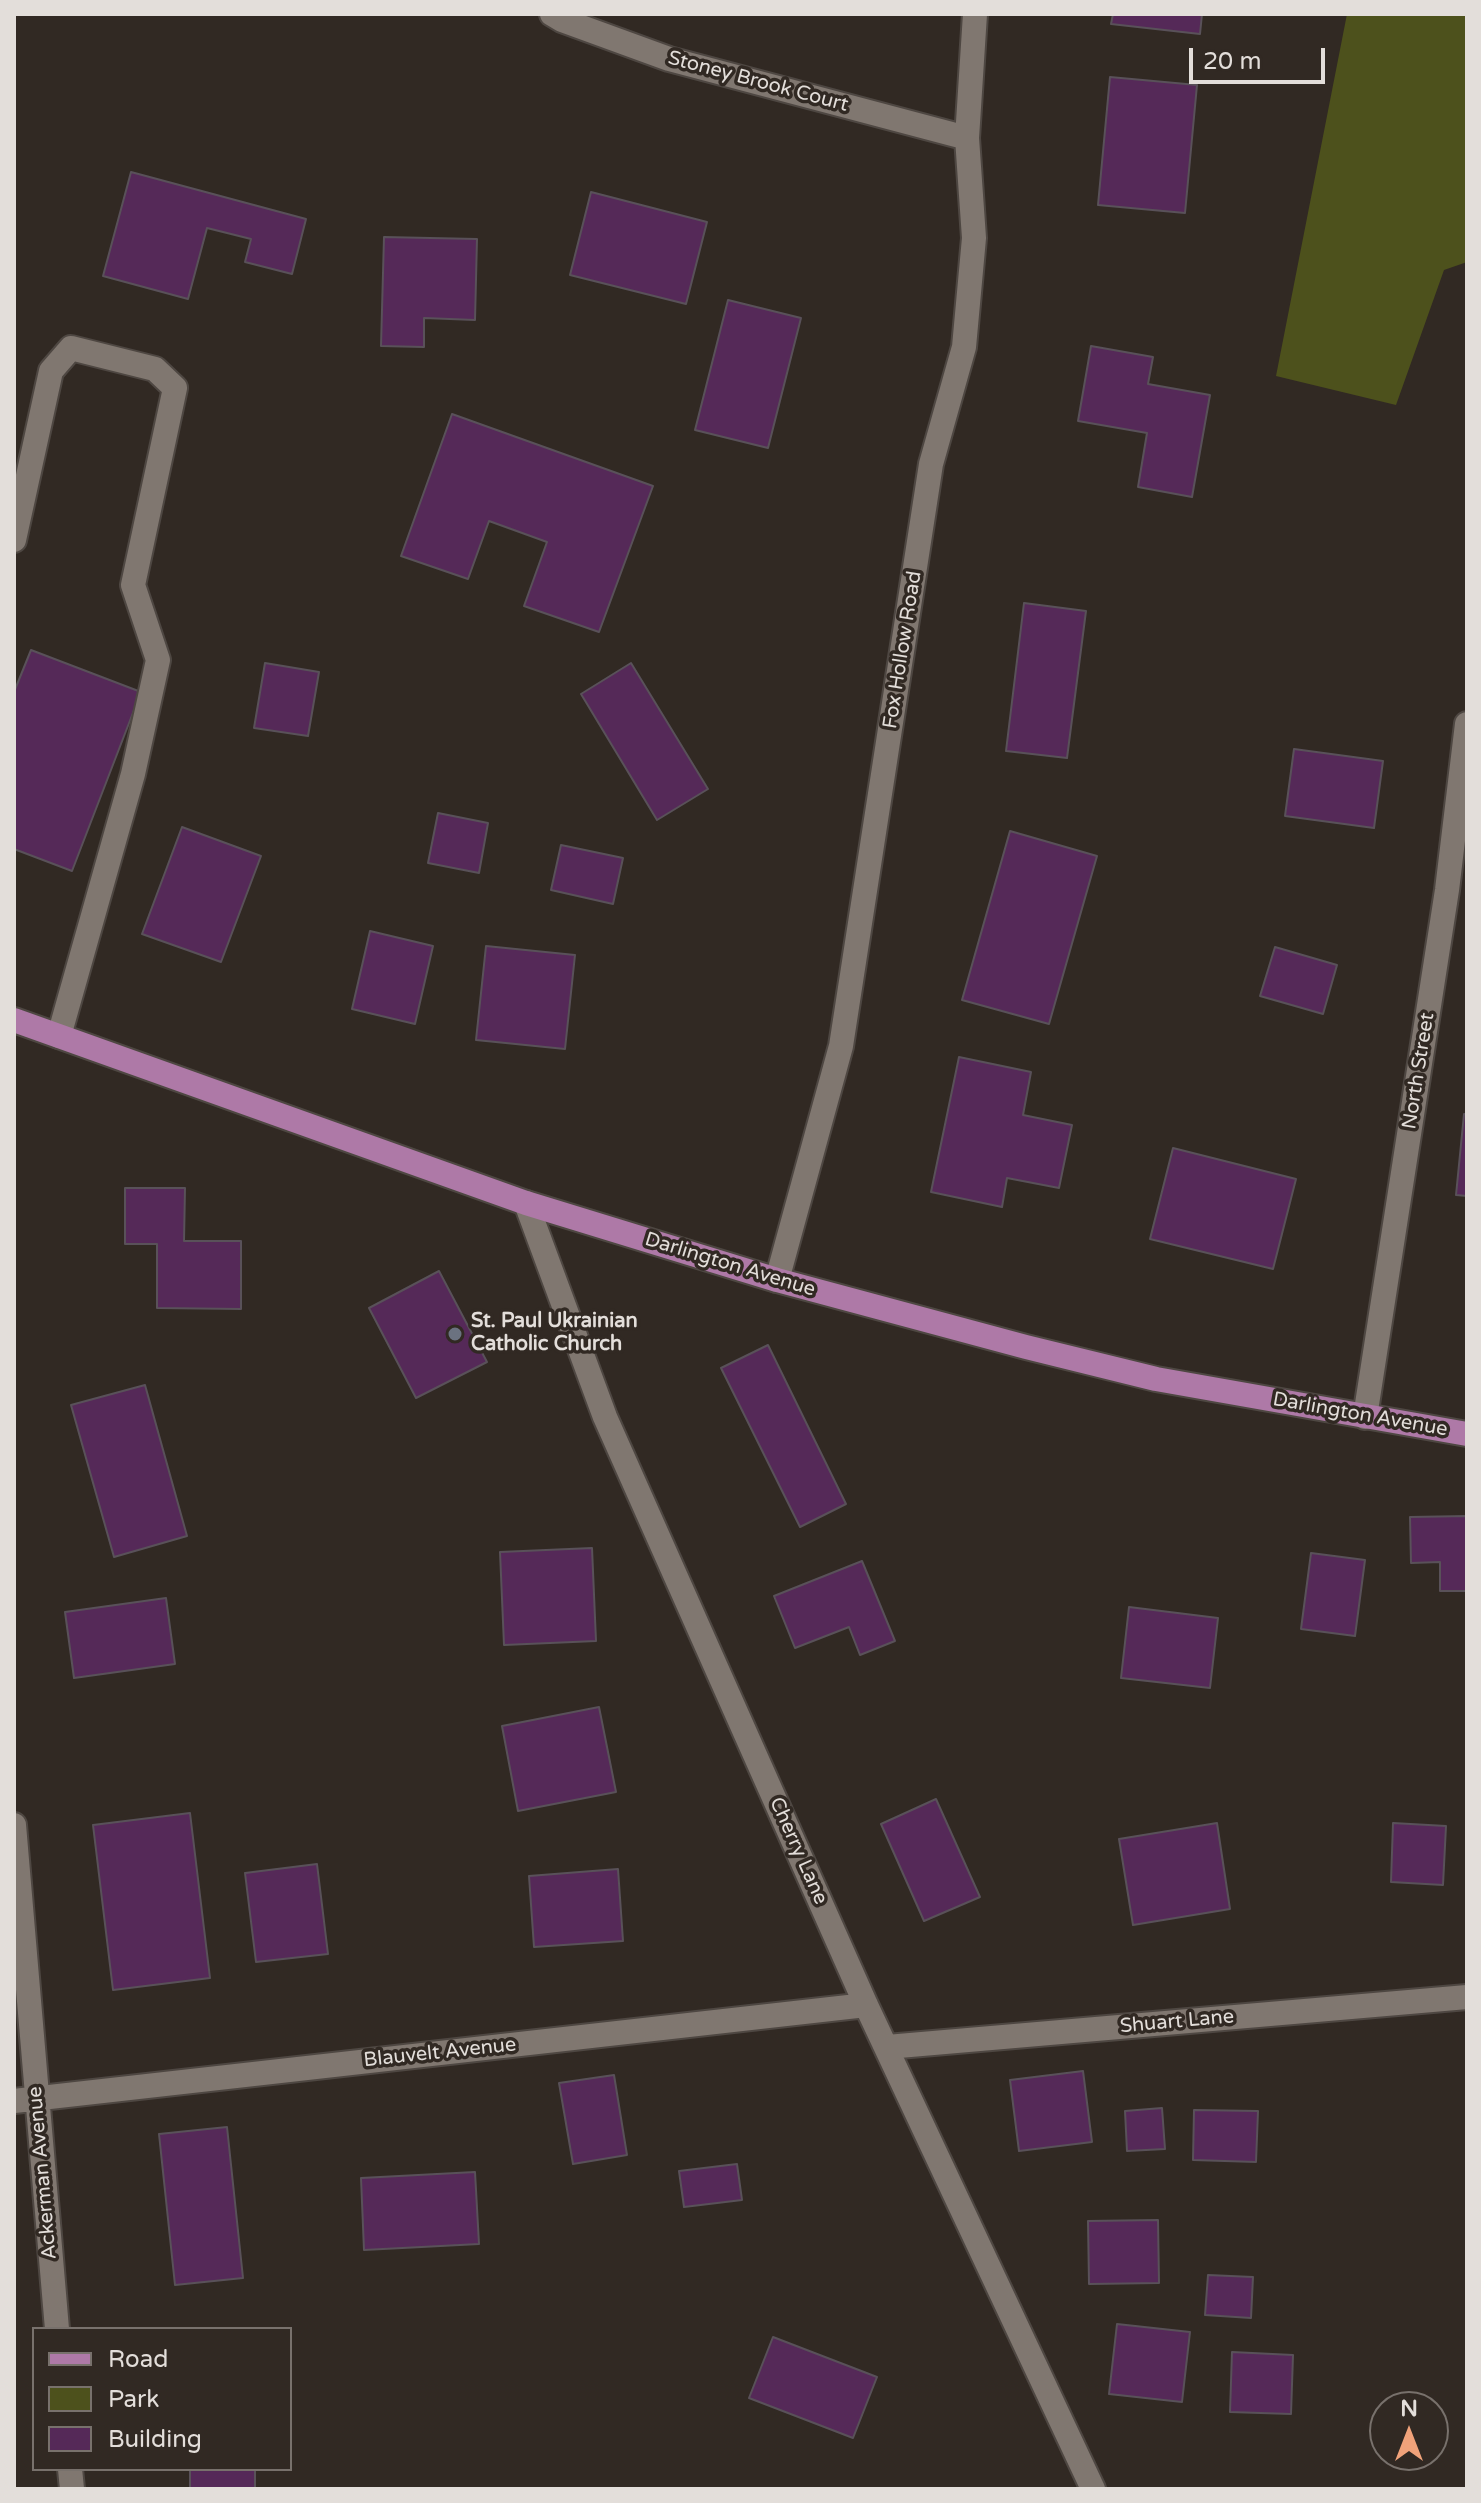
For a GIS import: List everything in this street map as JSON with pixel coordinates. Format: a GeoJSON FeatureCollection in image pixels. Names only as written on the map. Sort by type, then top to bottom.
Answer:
{"type":"FeatureCollection","features":[{"type":"Feature","properties":{"kind":"main road","name":"Darlington Avenue"},"geometry":{"type":"LineString","coordinates":[[14,1020],[526,1203],[777,1280],[1156,1379],[1467,1434]]}},
{"type":"Feature","properties":{"kind":"street","name":"Stoney Brook Court"},"geometry":{"type":"LineString","coordinates":[[552,14],[669,59],[967,138]]}},
{"type":"Feature","properties":{"kind":"street","name":"Fox Hollow Road"},"geometry":{"type":"LineString","coordinates":[[777,1280],[841,1046],[931,464],[964,347],[974,238],[967,138],[975,14]]}},
{"type":"Feature","properties":{"kind":"street"},"geometry":{"type":"LineString","coordinates":[[14,540],[51,371],[71,348],[155,369],[175,388],[133,585],[158,660],[133,774],[59,1036]]}},
{"type":"Feature","properties":{"kind":"street","name":"North Street"},"geometry":{"type":"LineString","coordinates":[[1365,1417],[1457,892],[1467,724]]}},
{"type":"Feature","properties":{"kind":"street","name":"Cherry Lane"},"geometry":{"type":"LineString","coordinates":[[526,1203],[605,1417],[866,2005],[1093,2489]]}},
{"type":"Feature","properties":{"kind":"street","name":"Ackerman Avenue"},"geometry":{"type":"LineString","coordinates":[[14,1825],[25,2100],[57,2327]]}},
{"type":"Feature","properties":{"kind":"street","name":"Shuart Lane"},"geometry":{"type":"LineString","coordinates":[[887,2047],[1467,1997]]}},
{"type":"Feature","properties":{"kind":"street","name":"Blauvelt Avenue"},"geometry":{"type":"LineString","coordinates":[[25,2100],[866,2005]]}},
{"type":"Feature","properties":{"kind":"green space"},"geometry":{"type":"Polygon","coordinates":[[[1347,14],[1467,14],[1467,262],[1444,270],[1396,405],[1276,376],[1347,14]]]}},
{"type":"Feature","properties":{"kind":"building"},"geometry":{"type":"Polygon","coordinates":[[[1113,14],[1202,14],[1200,34],[1111,24],[1113,14]]]}},
{"type":"Feature","properties":{"kind":"building"},"geometry":{"type":"Polygon","coordinates":[[[1110,77],[1197,85],[1185,213],[1098,205],[1110,77]]]}},
{"type":"Feature","properties":{"kind":"building"},"geometry":{"type":"Polygon","coordinates":[[[131,172],[306,219],[292,274],[245,262],[251,239],[207,228],[188,299],[103,276],[131,172]]]}},
{"type":"Feature","properties":{"kind":"building"},"geometry":{"type":"Polygon","coordinates":[[[591,192],[707,222],[686,304],[570,275],[591,192]]]}},
{"type":"Feature","properties":{"kind":"building"},"geometry":{"type":"Polygon","coordinates":[[[384,237],[477,239],[475,320],[424,318],[424,347],[381,346],[384,237]]]}},
{"type":"Feature","properties":{"kind":"building"},"geometry":{"type":"Polygon","coordinates":[[[728,300],[801,318],[768,448],[695,430],[728,300]]]}},
{"type":"Feature","properties":{"kind":"building"},"geometry":{"type":"Polygon","coordinates":[[[1091,346],[1153,357],[1148,384],[1210,395],[1192,497],[1138,487],[1147,433],[1078,421],[1091,346]]]}},
{"type":"Feature","properties":{"kind":"building"},"geometry":{"type":"Polygon","coordinates":[[[452,414],[653,486],[599,632],[524,606],[547,542],[489,521],[468,579],[401,556],[452,414]]]}},
{"type":"Feature","properties":{"kind":"building"},"geometry":{"type":"Polygon","coordinates":[[[1024,603],[1086,611],[1067,758],[1006,751],[1024,603]]]}},
{"type":"Feature","properties":{"kind":"building"},"geometry":{"type":"Polygon","coordinates":[[[31,650],[141,692],[72,871],[14,849],[14,692],[31,650]]]}},
{"type":"Feature","properties":{"kind":"building"},"geometry":{"type":"Polygon","coordinates":[[[265,663],[319,672],[308,736],[254,728],[265,663]]]}},
{"type":"Feature","properties":{"kind":"building"},"geometry":{"type":"Polygon","coordinates":[[[631,663],[708,789],[657,820],[581,694],[631,663]]]}},
{"type":"Feature","properties":{"kind":"building"},"geometry":{"type":"Polygon","coordinates":[[[1294,749],[1383,761],[1374,828],[1285,816],[1294,749]]]}},
{"type":"Feature","properties":{"kind":"building"},"geometry":{"type":"Polygon","coordinates":[[[438,813],[488,823],[479,873],[428,863],[438,813]]]}},
{"type":"Feature","properties":{"kind":"building"},"geometry":{"type":"Polygon","coordinates":[[[182,827],[261,856],[221,962],[142,934],[182,827]]]}},
{"type":"Feature","properties":{"kind":"building"},"geometry":{"type":"Polygon","coordinates":[[[1010,831],[1097,856],[1049,1024],[962,1000],[1010,831]]]}},
{"type":"Feature","properties":{"kind":"building"},"geometry":{"type":"Polygon","coordinates":[[[561,845],[623,858],[613,904],[551,890],[561,845]]]}},
{"type":"Feature","properties":{"kind":"building"},"geometry":{"type":"Polygon","coordinates":[[[370,931],[433,946],[415,1024],[352,1009],[370,931]]]}},
{"type":"Feature","properties":{"kind":"building"},"geometry":{"type":"Polygon","coordinates":[[[486,946],[575,955],[565,1049],[476,1040],[486,946]]]}},
{"type":"Feature","properties":{"kind":"building"},"geometry":{"type":"Polygon","coordinates":[[[1275,947],[1337,965],[1323,1014],[1260,996],[1275,947]]]}},
{"type":"Feature","properties":{"kind":"building"},"geometry":{"type":"Polygon","coordinates":[[[959,1057],[1031,1072],[1023,1115],[1072,1125],[1059,1188],[1007,1178],[1002,1207],[931,1192],[959,1057]]]}},
{"type":"Feature","properties":{"kind":"building"},"geometry":{"type":"Polygon","coordinates":[[[1464,1114],[1467,1114],[1467,1196],[1456,1195],[1464,1114]]]}},
{"type":"Feature","properties":{"kind":"building"},"geometry":{"type":"Polygon","coordinates":[[[1173,1148],[1296,1179],[1273,1269],[1150,1239],[1173,1148]]]}},
{"type":"Feature","properties":{"kind":"building"},"geometry":{"type":"Polygon","coordinates":[[[125,1188],[185,1188],[184,1241],[241,1241],[241,1309],[157,1308],[157,1244],[125,1244],[125,1188]]]}},
{"type":"Feature","properties":{"kind":"building"},"geometry":{"type":"Polygon","coordinates":[[[439,1271],[487,1362],[416,1398],[369,1308],[439,1271]]]}},
{"type":"Feature","properties":{"kind":"building"},"geometry":{"type":"Polygon","coordinates":[[[768,1345],[846,1504],[800,1527],[721,1368],[768,1345]]]}},
{"type":"Feature","properties":{"kind":"building"},"geometry":{"type":"Polygon","coordinates":[[[145,1385],[187,1536],[114,1557],[71,1405],[145,1385]]]}},
{"type":"Feature","properties":{"kind":"building"},"geometry":{"type":"Polygon","coordinates":[[[1467,1516],[1467,1591],[1440,1591],[1440,1562],[1411,1563],[1410,1517],[1467,1516]]]}},
{"type":"Feature","properties":{"kind":"building"},"geometry":{"type":"Polygon","coordinates":[[[592,1548],[596,1641],[504,1645],[500,1552],[592,1548]]]}},
{"type":"Feature","properties":{"kind":"building"},"geometry":{"type":"Polygon","coordinates":[[[1311,1553],[1365,1560],[1355,1636],[1301,1629],[1311,1553]]]}},
{"type":"Feature","properties":{"kind":"building"},"geometry":{"type":"Polygon","coordinates":[[[862,1561],[895,1641],[860,1655],[849,1627],[795,1648],[774,1596],[862,1561]]]}},
{"type":"Feature","properties":{"kind":"building"},"geometry":{"type":"Polygon","coordinates":[[[166,1598],[175,1664],[74,1678],[65,1612],[166,1598]]]}},
{"type":"Feature","properties":{"kind":"building"},"geometry":{"type":"Polygon","coordinates":[[[1129,1607],[1218,1618],[1210,1688],[1121,1678],[1129,1607]]]}},
{"type":"Feature","properties":{"kind":"building"},"geometry":{"type":"Polygon","coordinates":[[[599,1707],[616,1792],[518,1811],[502,1726],[599,1707]]]}},
{"type":"Feature","properties":{"kind":"building"},"geometry":{"type":"Polygon","coordinates":[[[936,1799],[980,1897],[924,1921],[881,1824],[936,1799]]]}},
{"type":"Feature","properties":{"kind":"building"},"geometry":{"type":"Polygon","coordinates":[[[190,1813],[210,1978],[113,1990],[93,1825],[190,1813]]]}},
{"type":"Feature","properties":{"kind":"building"},"geometry":{"type":"Polygon","coordinates":[[[1217,1823],[1230,1909],[1133,1925],[1119,1839],[1217,1823]]]}},
{"type":"Feature","properties":{"kind":"building"},"geometry":{"type":"Polygon","coordinates":[[[1393,1823],[1446,1826],[1443,1885],[1391,1882],[1393,1823]]]}},
{"type":"Feature","properties":{"kind":"building"},"geometry":{"type":"Polygon","coordinates":[[[317,1864],[328,1954],[256,1962],[245,1873],[317,1864]]]}},
{"type":"Feature","properties":{"kind":"building"},"geometry":{"type":"Polygon","coordinates":[[[618,1869],[623,1941],[534,1947],[529,1876],[618,1869]]]}},
{"type":"Feature","properties":{"kind":"building"},"geometry":{"type":"Polygon","coordinates":[[[1083,2071],[1092,2142],[1019,2151],[1010,2080],[1083,2071]]]}},
{"type":"Feature","properties":{"kind":"building"},"geometry":{"type":"Polygon","coordinates":[[[614,2075],[627,2155],[573,2164],[559,2083],[614,2075]]]}},
{"type":"Feature","properties":{"kind":"building"},"geometry":{"type":"Polygon","coordinates":[[[1162,2108],[1165,2149],[1127,2151],[1125,2111],[1162,2108]]]}},
{"type":"Feature","properties":{"kind":"building"},"geometry":{"type":"Polygon","coordinates":[[[1194,2110],[1258,2111],[1256,2162],[1193,2160],[1194,2110]]]}},
{"type":"Feature","properties":{"kind":"building"},"geometry":{"type":"Polygon","coordinates":[[[227,2127],[243,2278],[175,2285],[159,2134],[227,2127]]]}},
{"type":"Feature","properties":{"kind":"building"},"geometry":{"type":"Polygon","coordinates":[[[737,2164],[742,2200],[684,2207],[679,2171],[737,2164]]]}},
{"type":"Feature","properties":{"kind":"building"},"geometry":{"type":"Polygon","coordinates":[[[475,2172],[479,2244],[364,2250],[361,2178],[475,2172]]]}},
{"type":"Feature","properties":{"kind":"building"},"geometry":{"type":"Polygon","coordinates":[[[1158,2220],[1159,2283],[1089,2284],[1088,2221],[1158,2220]]]}},
{"type":"Feature","properties":{"kind":"building"},"geometry":{"type":"Polygon","coordinates":[[[1208,2275],[1253,2277],[1251,2318],[1205,2315],[1208,2275]]]}},
{"type":"Feature","properties":{"kind":"building"},"geometry":{"type":"Polygon","coordinates":[[[1117,2324],[1190,2332],[1182,2402],[1109,2394],[1117,2324]]]}},
{"type":"Feature","properties":{"kind":"building"},"geometry":{"type":"Polygon","coordinates":[[[773,2337],[877,2377],[853,2438],[749,2398],[773,2337]]]}},
{"type":"Feature","properties":{"kind":"building"},"geometry":{"type":"Polygon","coordinates":[[[1232,2352],[1293,2355],[1291,2414],[1230,2412],[1232,2352]]]}},
{"type":"Feature","properties":{"kind":"building"},"geometry":{"type":"Polygon","coordinates":[[[190,2471],[255,2471],[255,2489],[190,2489],[190,2471]]]}},
{"type":"Feature","properties":{"kind":"place","name":"St. Paul Ukrainian Catholic Church"},"geometry":{"type":"Point","coordinates":[455,1334]}}]}
